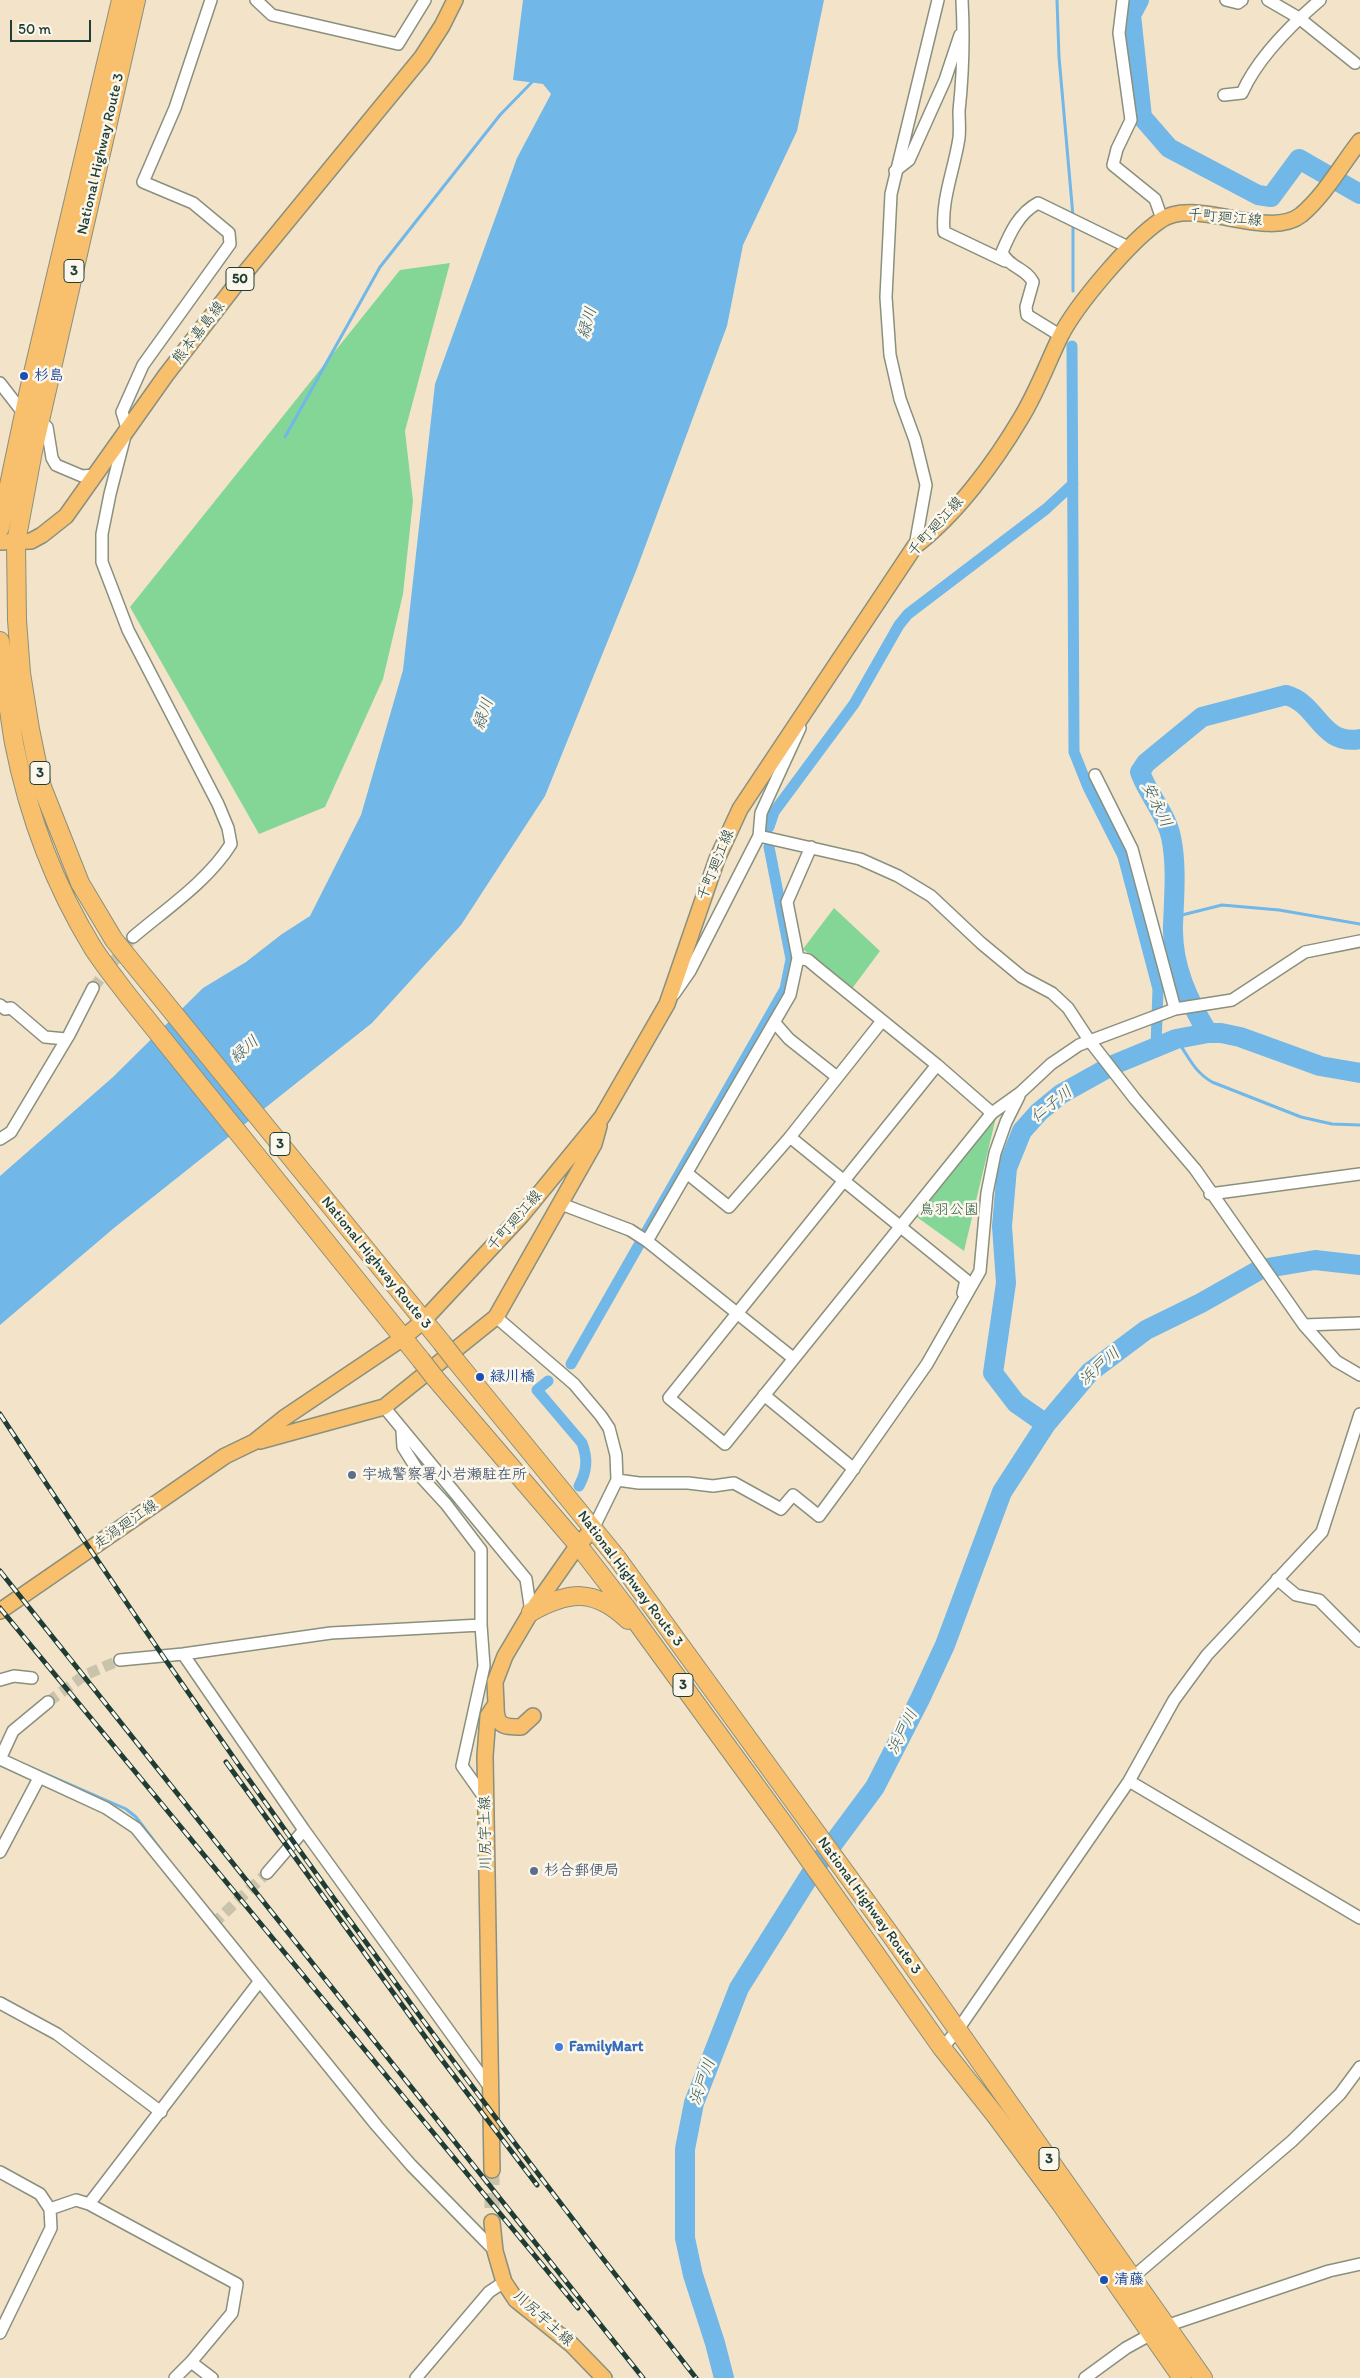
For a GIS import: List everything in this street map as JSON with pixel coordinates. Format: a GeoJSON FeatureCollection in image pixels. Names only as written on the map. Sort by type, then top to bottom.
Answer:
{"type":"FeatureCollection","features":[{"type":"Feature","properties":{"kind":"highway","name":"National Highway Route 3"},"geometry":{"type":"LineString","coordinates":[[0,528],[24,414],[121,0]]}},
{"type":"Feature","properties":{"kind":"highway","name":"National Highway Route 3"},"geometry":{"type":"LineString","coordinates":[[136,0],[40,421],[8,542],[21,674],[42,787],[80,883],[114,940],[617,1558],[895,1941],[1133,2277],[1182,2378]]}},
{"type":"Feature","properties":{"kind":"highway","name":"National Highway Route 3"},"geometry":{"type":"LineString","coordinates":[[0,641],[7,738],[61,889],[93,948],[129,997],[435,1378],[578,1545],[786,1827],[942,2048],[996,2116],[1158,2330],[1203,2378]]}},
{"type":"Feature","properties":{"kind":"highway"},"geometry":{"type":"LineString","coordinates":[[531,1612],[564,1596],[576,1595],[587,1597],[604,1602],[622,1614],[650,1641]]}},
{"type":"Feature","properties":{"kind":"main road","name":"熊本嘉島線"},"geometry":{"type":"LineString","coordinates":[[8,542],[31,541],[42,536],[66,516],[128,428],[244,274],[422,57],[442,26],[454,0]]}},
{"type":"Feature","properties":{"kind":"main road","name":"千町廻江線"},"geometry":{"type":"LineString","coordinates":[[419,1316],[521,1216],[602,1117],[667,1004],[721,848],[740,809],[915,546],[931,534],[976,483],[1021,419],[1045,374],[1061,336],[1079,306],[1130,248],[1162,219],[1174,214],[1195,214],[1283,223],[1300,216],[1322,193],[1339,167],[1360,141]]}},
{"type":"Feature","properties":{"kind":"main road","name":"千町廻江線"},"geometry":{"type":"LineString","coordinates":[[496,1317],[594,1144],[602,1117]]}},
{"type":"Feature","properties":{"kind":"main road","name":"走潟廻江線"},"geometry":{"type":"LineString","coordinates":[[254,1442],[419,1316]]}},
{"type":"Feature","properties":{"kind":"main road","name":"走潟廻江線"},"geometry":{"type":"LineString","coordinates":[[0,1611],[225,1456],[254,1442],[384,1407],[496,1317]]}},
{"type":"Feature","properties":{"kind":"main road","name":"川尻宇土線"},"geometry":{"type":"LineString","coordinates":[[492,2170],[485,1756],[488,1716],[496,1704],[495,1682],[505,1656],[531,1612],[578,1545],[593,1529]]}},
{"type":"Feature","properties":{"kind":"main road"},"geometry":{"type":"LineString","coordinates":[[496,1704],[498,1721],[506,1727],[521,1727],[533,1716]]}},
{"type":"Feature","properties":{"kind":"main road","name":"川尻宇土線"},"geometry":{"type":"LineString","coordinates":[[492,2222],[495,2251],[504,2282],[516,2300],[572,2345],[604,2378]]}},
{"type":"Feature","properties":{"kind":"street"},"geometry":{"type":"LineString","coordinates":[[133,937],[190,889],[224,856],[231,844],[228,828],[218,804],[128,630],[102,562],[102,534],[108,502],[128,428],[122,412],[143,365],[230,244],[229,233],[193,203],[143,182],[175,108],[211,0]]}},
{"type":"Feature","properties":{"kind":"street"},"geometry":{"type":"LineString","coordinates":[[256,0],[272,14],[398,44],[425,0]]}},
{"type":"Feature","properties":{"kind":"street"},"geometry":{"type":"LineString","coordinates":[[915,546],[926,485],[915,440],[900,399],[890,355],[886,297],[891,194],[938,0]]}},
{"type":"Feature","properties":{"kind":"street"},"geometry":{"type":"LineString","coordinates":[[962,0],[964,24],[959,135],[942,212],[944,232],[1005,261],[1029,275],[1033,282],[1026,308],[1027,315],[1061,336]]}},
{"type":"Feature","properties":{"kind":"street"},"geometry":{"type":"LineString","coordinates":[[1123,0],[1119,32],[1131,120],[1116,149],[1113,164],[1155,199],[1162,219]]}},
{"type":"Feature","properties":{"kind":"street"},"geometry":{"type":"LineString","coordinates":[[1226,0],[1238,3],[1242,0]]}},
{"type":"Feature","properties":{"kind":"street"},"geometry":{"type":"LineString","coordinates":[[1268,0],[1299,18],[1355,63]]}},
{"type":"Feature","properties":{"kind":"street"},"geometry":{"type":"LineString","coordinates":[[1224,95],[1242,93],[1249,76],[1299,18],[1320,0]]}},
{"type":"Feature","properties":{"kind":"street"},"geometry":{"type":"LineString","coordinates":[[896,171],[909,160],[945,80],[964,24]]}},
{"type":"Feature","properties":{"kind":"street"},"geometry":{"type":"LineString","coordinates":[[1005,261],[1002,252],[1012,228],[1028,208],[1038,203],[1130,248]]}},
{"type":"Feature","properties":{"kind":"street"},"geometry":{"type":"LineString","coordinates":[[0,384],[24,414],[40,421],[47,427],[52,458],[56,465],[77,475],[95,475]]}},
{"type":"Feature","properties":{"kind":"street"},"geometry":{"type":"LineString","coordinates":[[667,1004],[690,971],[759,836],[761,814],[808,707]]}},
{"type":"Feature","properties":{"kind":"street"},"geometry":{"type":"LineString","coordinates":[[1095,775],[1132,849],[1175,1008]]}},
{"type":"Feature","properties":{"kind":"street"},"geometry":{"type":"LineString","coordinates":[[759,836],[860,859],[898,876],[932,896],[981,943],[1022,977],[1052,993],[1068,1008],[1089,1040],[1135,1099],[1195,1169],[1210,1194],[1304,1326],[1336,1361],[1360,1375]]}},
{"type":"Feature","properties":{"kind":"street"},"geometry":{"type":"LineString","coordinates":[[647,1240],[688,1174],[790,995],[798,958],[787,902],[811,847]]}},
{"type":"Feature","properties":{"kind":"street"},"geometry":{"type":"LineString","coordinates":[[937,1065],[669,1398],[725,1444],[992,1113],[1020,1093],[1051,1064],[1089,1040],[1175,1008],[1232,1000],[1305,952],[1360,941]]}},
{"type":"Feature","properties":{"kind":"street"},"geometry":{"type":"LineString","coordinates":[[798,958],[808,960],[937,1065],[992,1113]]}},
{"type":"Feature","properties":{"kind":"street"},"geometry":{"type":"LineString","coordinates":[[0,1139],[11,1132],[66,1039],[93,988]]}},
{"type":"Feature","properties":{"kind":"street"},"geometry":{"type":"LineString","coordinates":[[0,1005],[5,1009],[11,1008],[45,1037],[66,1039]]}},
{"type":"Feature","properties":{"kind":"street"},"geometry":{"type":"LineString","coordinates":[[688,1174],[729,1207],[790,1137],[882,1021]]}},
{"type":"Feature","properties":{"kind":"street"},"geometry":{"type":"LineString","coordinates":[[775,1022],[789,1039],[837,1077]]}},
{"type":"Feature","properties":{"kind":"street"},"geometry":{"type":"LineString","coordinates":[[617,1480],[713,1486],[734,1483],[781,1509],[793,1495],[819,1516],[927,1364],[980,1271],[987,1193],[995,1153],[1006,1122],[1020,1093]]}},
{"type":"Feature","properties":{"kind":"street"},"geometry":{"type":"LineString","coordinates":[[790,1137],[966,1280],[961,1302]]}},
{"type":"Feature","properties":{"kind":"street"},"geometry":{"type":"LineString","coordinates":[[1210,1194],[1360,1174]]}},
{"type":"Feature","properties":{"kind":"street"},"geometry":{"type":"LineString","coordinates":[[561,1204],[630,1230],[647,1240],[793,1358]]}},
{"type":"Feature","properties":{"kind":"street"},"geometry":{"type":"LineString","coordinates":[[496,1317],[574,1384],[609,1428],[616,1455],[617,1480],[593,1529]]}},
{"type":"Feature","properties":{"kind":"street"},"geometry":{"type":"LineString","coordinates":[[1304,1326],[1360,1323]]}},
{"type":"Feature","properties":{"kind":"street"},"geometry":{"type":"LineString","coordinates":[[764,1395],[854,1469]]}},
{"type":"Feature","properties":{"kind":"street"},"geometry":{"type":"LineString","coordinates":[[384,1407],[526,1579],[531,1612]]}},
{"type":"Feature","properties":{"kind":"street"},"geometry":{"type":"LineString","coordinates":[[942,2048],[957,2031],[1129,1781],[1174,1700],[1204,1658],[1322,1532],[1360,1414]]}},
{"type":"Feature","properties":{"kind":"street"},"geometry":{"type":"LineString","coordinates":[[402,1431],[402,1447],[423,1479],[446,1504],[481,1550],[480,1625],[484,1666],[462,1766],[486,1800]]}},
{"type":"Feature","properties":{"kind":"street"},"geometry":{"type":"LineString","coordinates":[[1278,1579],[1296,1595],[1319,1600],[1360,1641]]}},
{"type":"Feature","properties":{"kind":"street"},"geometry":{"type":"LineString","coordinates":[[120,1660],[183,1654],[331,1633],[480,1625]]}},
{"type":"Feature","properties":{"kind":"street"},"geometry":{"type":"LineString","coordinates":[[183,1654],[304,1830],[491,2089]]}},
{"type":"Feature","properties":{"kind":"street"},"geometry":{"type":"LineString","coordinates":[[0,1680],[14,1676],[32,1678]]}},
{"type":"Feature","properties":{"kind":"street"},"geometry":{"type":"LineString","coordinates":[[48,1702],[13,1731],[3,1744],[0,1759],[106,1808],[136,1828],[259,1982],[394,2146],[495,2251]]}},
{"type":"Feature","properties":{"kind":"street"},"geometry":{"type":"LineString","coordinates":[[0,1852],[39,1778]]}},
{"type":"Feature","properties":{"kind":"street"},"geometry":{"type":"LineString","coordinates":[[1129,1781],[1360,1918]]}},
{"type":"Feature","properties":{"kind":"street"},"geometry":{"type":"LineString","coordinates":[[267,1873],[304,1830]]}},
{"type":"Feature","properties":{"kind":"street"},"geometry":{"type":"LineString","coordinates":[[89,2204],[259,1982]]}},
{"type":"Feature","properties":{"kind":"street"},"geometry":{"type":"LineString","coordinates":[[0,2003],[57,2034],[161,2112]]}},
{"type":"Feature","properties":{"kind":"street"},"geometry":{"type":"LineString","coordinates":[[1133,2277],[1292,2141],[1340,2094],[1360,2068]]}},
{"type":"Feature","properties":{"kind":"street"},"geometry":{"type":"LineString","coordinates":[[0,2172],[40,2194],[50,2209],[50,2228],[0,2333]]}},
{"type":"Feature","properties":{"kind":"street"},"geometry":{"type":"LineString","coordinates":[[50,2209],[76,2200],[89,2204],[237,2284],[232,2313],[175,2378]]}},
{"type":"Feature","properties":{"kind":"street"},"geometry":{"type":"LineString","coordinates":[[1085,2378],[1158,2330],[1328,2271],[1360,2264]]}},
{"type":"Feature","properties":{"kind":"street"},"geometry":{"type":"LineString","coordinates":[[416,2378],[489,2292],[504,2282]]}},
{"type":"Feature","properties":{"kind":"street"},"geometry":{"type":"LineString","coordinates":[[191,2362],[212,2378]]}},
{"type":"Feature","properties":{"kind":"green space"},"geometry":{"type":"Polygon","coordinates":[[[450,263],[405,431],[413,501],[403,594],[383,679],[325,807],[259,834],[130,607],[400,270],[450,263]]]}},
{"type":"Feature","properties":{"kind":"green space"},"geometry":{"type":"Polygon","coordinates":[[[834,908],[880,951],[851,990],[803,949],[834,908]]]}},
{"type":"Feature","properties":{"kind":"green space","name":"鳥羽公園"},"geometry":{"type":"Polygon","coordinates":[[[997,1113],[964,1251],[914,1215],[997,1113]]]}},
{"type":"Feature","properties":{"kind":"water","name":"緑川"},"geometry":{"type":"Polygon","coordinates":[[[523,0],[824,0],[797,131],[743,245],[727,326],[636,571],[545,796],[461,925],[372,1023],[114,1228],[0,1325],[0,1176],[113,1077],[203,988],[246,962],[282,934],[310,916],[361,815],[403,670],[435,384],[517,158],[551,94],[543,84],[513,80],[523,0]]]}},
{"type":"Feature","properties":{"kind":"waterway"},"geometry":{"type":"LineString","coordinates":[[1057,0],[1059,57],[1073,216]]}},
{"type":"Feature","properties":{"kind":"waterway"},"geometry":{"type":"LineString","coordinates":[[1139,0],[1131,15],[1142,117],[1169,148],[1258,195],[1271,197],[1299,159],[1360,194]]}},
{"type":"Feature","properties":{"kind":"waterway"},"geometry":{"type":"LineString","coordinates":[[285,437],[380,267],[500,115],[534,80]]}},
{"type":"Feature","properties":{"kind":"waterway"},"geometry":{"type":"LineString","coordinates":[[1073,222],[1073,291]]}},
{"type":"Feature","properties":{"kind":"waterway"},"geometry":{"type":"LineString","coordinates":[[1072,346],[1074,752],[1088,787],[1123,856],[1158,989],[1156,1046]]}},
{"type":"Feature","properties":{"kind":"waterway"},"geometry":{"type":"LineString","coordinates":[[769,827],[774,812],[854,704],[899,625],[908,614],[1046,509],[1073,484]]}},
{"type":"Feature","properties":{"kind":"waterway","name":"安永川"},"geometry":{"type":"LineString","coordinates":[[1208,1033],[1188,995],[1175,955],[1173,941],[1175,870],[1169,828],[1140,772],[1146,763],[1202,717],[1286,695],[1306,707],[1328,731],[1336,736],[1347,739],[1360,739]]}},
{"type":"Feature","properties":{"kind":"waterway"},"geometry":{"type":"LineString","coordinates":[[571,1364],[785,989],[791,959],[769,847]]}},
{"type":"Feature","properties":{"kind":"waterway"},"geometry":{"type":"LineString","coordinates":[[1174,917],[1222,905],[1279,910],[1360,924]]}},
{"type":"Feature","properties":{"kind":"waterway","name":"仁子川"},"geometry":{"type":"LineString","coordinates":[[1046,1424],[1016,1403],[993,1373],[1006,1283],[1002,1226],[1007,1168],[1022,1131],[1039,1112],[1061,1094],[1113,1065],[1176,1039],[1208,1033],[1221,1033],[1240,1037],[1320,1066],[1360,1073]]}},
{"type":"Feature","properties":{"kind":"waterway"},"geometry":{"type":"LineString","coordinates":[[1176,1039],[1195,1068],[1212,1082],[1301,1117],[1332,1124],[1360,1125]]}},
{"type":"Feature","properties":{"kind":"waterway","name":"浜戸川"},"geometry":{"type":"LineString","coordinates":[[724,2378],[693,2275],[685,2238],[685,2149],[694,2103],[739,1988],[812,1872],[875,1787],[920,1699],[945,1645],[1002,1492],[1046,1424],[1090,1372],[1146,1330],[1201,1303],[1261,1269],[1315,1260],[1360,1265]]}},
{"type":"Feature","properties":{"kind":"waterway"},"geometry":{"type":"LineString","coordinates":[[548,1381],[537,1390],[582,1443],[584,1449],[586,1465],[579,1486]]}},
{"type":"Feature","properties":{"kind":"waterway"},"geometry":{"type":"LineString","coordinates":[[28,1766],[126,1809],[136,1817],[167,1858]]}},
{"type":"Feature","properties":{"kind":"tunnel"},"geometry":{"type":"LineString","coordinates":[[93,988],[133,937]]}},
{"type":"Feature","properties":{"kind":"tunnel"},"geometry":{"type":"LineString","coordinates":[[48,1702],[85,1675],[120,1660]]}},
{"type":"Feature","properties":{"kind":"tunnel"},"geometry":{"type":"LineString","coordinates":[[213,1924],[267,1873]]}},
{"type":"Feature","properties":{"kind":"tunnel"},"geometry":{"type":"LineString","coordinates":[[492,2170],[492,2222]]}},
{"type":"Feature","properties":{"kind":"railway"},"geometry":{"type":"LineString","coordinates":[[0,1414],[166,1661],[338,1904],[515,2143],[696,2378]]}},
{"type":"Feature","properties":{"kind":"railway"},"geometry":{"type":"LineString","coordinates":[[0,1571],[643,2378]]}},
{"type":"Feature","properties":{"kind":"railway"},"geometry":{"type":"LineString","coordinates":[[0,1608],[578,2308]]}},
{"type":"Feature","properties":{"kind":"railway"},"geometry":{"type":"LineString","coordinates":[[226,1762],[439,2056],[537,2185]]}},
{"type":"Feature","properties":{"kind":"place","name":"杉島"},"geometry":{"type":"Point","coordinates":[24,376]}},
{"type":"Feature","properties":{"kind":"place","name":"緑川橋"},"geometry":{"type":"Point","coordinates":[480,1377]}},
{"type":"Feature","properties":{"kind":"place","name":"宇城警察署小岩瀬駐在所"},"geometry":{"type":"Point","coordinates":[352,1475]}},
{"type":"Feature","properties":{"kind":"place","name":"杉合郵便局"},"geometry":{"type":"Point","coordinates":[534,1871]}},
{"type":"Feature","properties":{"kind":"place","name":"FamilyMart"},"geometry":{"type":"Point","coordinates":[559,2047]}},
{"type":"Feature","properties":{"kind":"place","name":"清藤"},"geometry":{"type":"Point","coordinates":[1104,2280]}}]}
